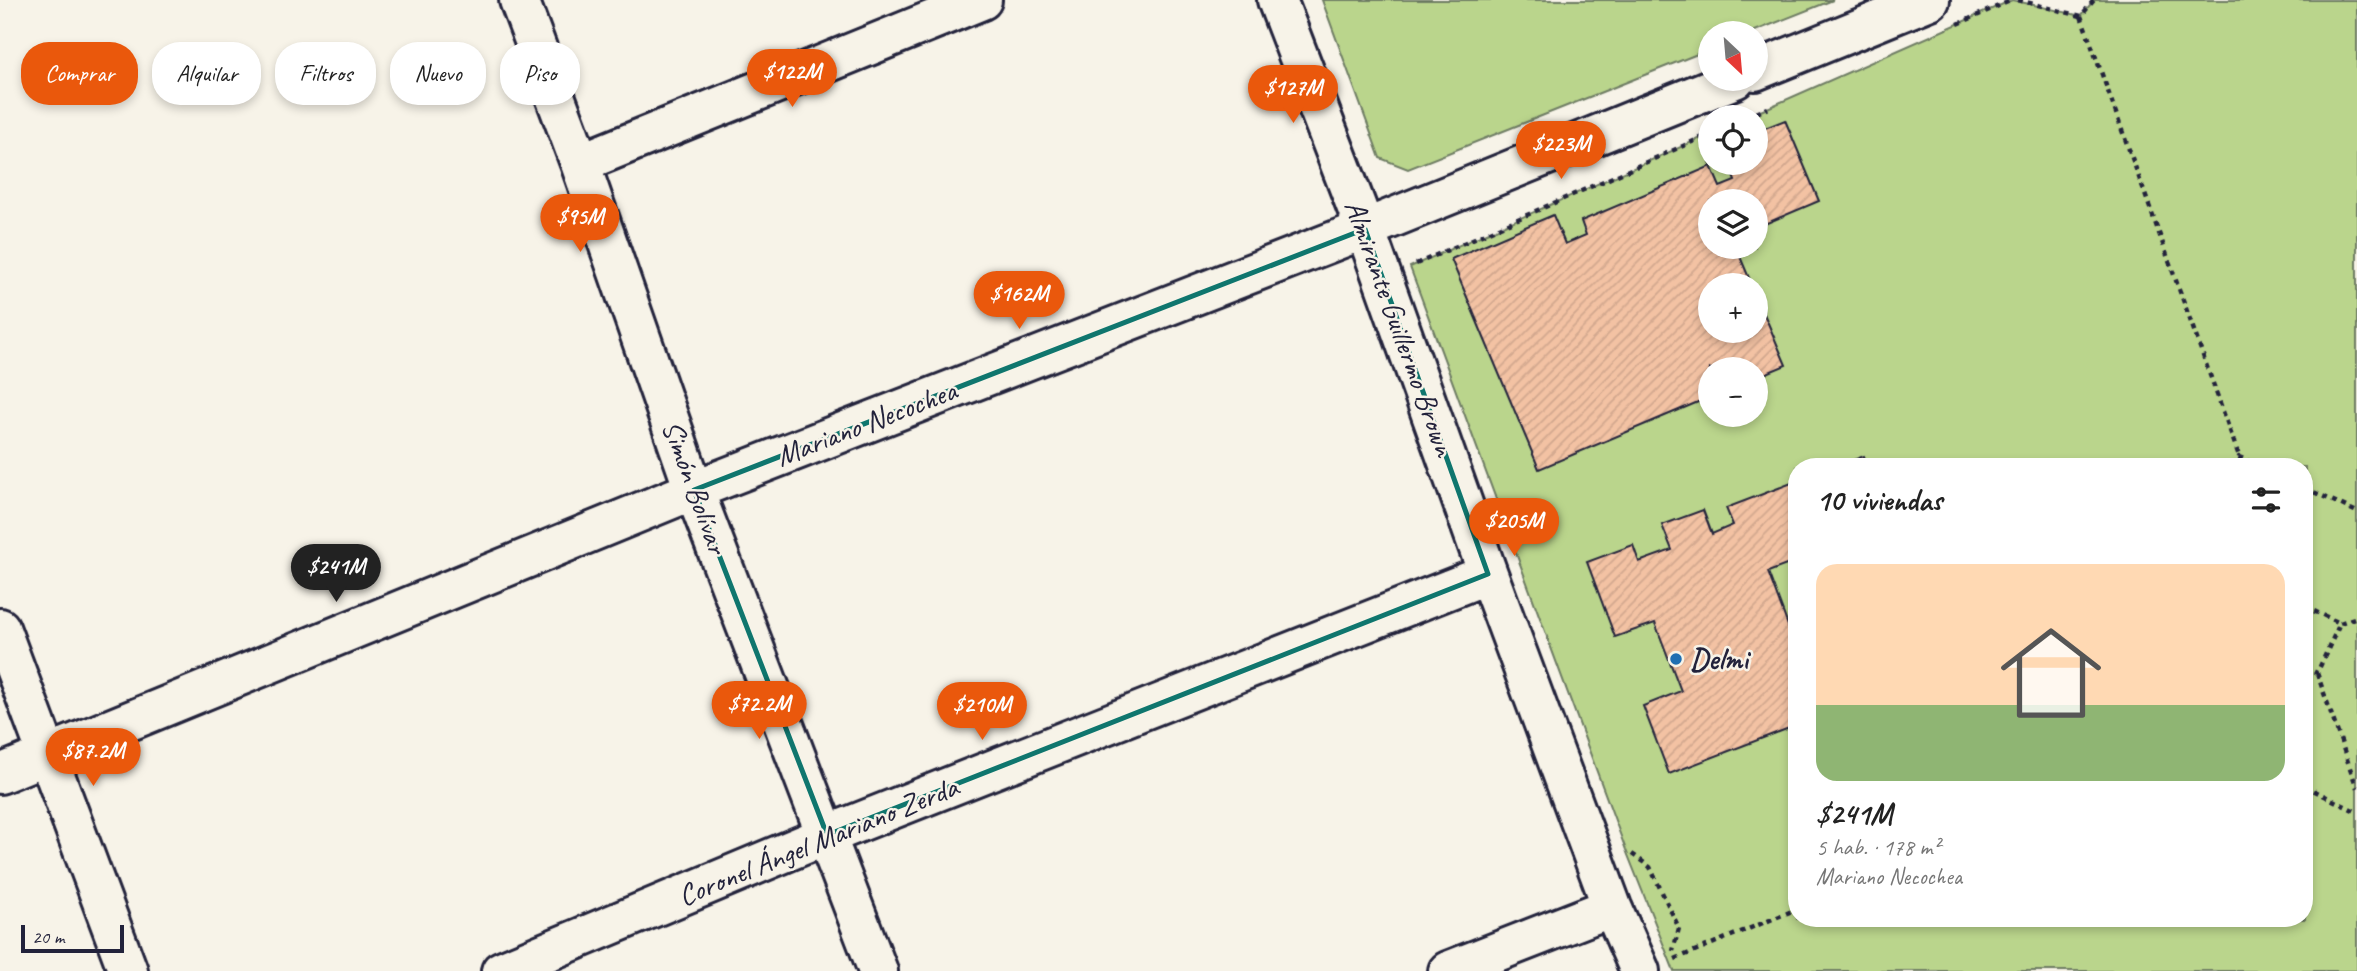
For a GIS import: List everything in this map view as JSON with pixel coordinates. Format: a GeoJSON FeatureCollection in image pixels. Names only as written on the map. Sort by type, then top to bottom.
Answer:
{"type":"FeatureCollection","features":[{"type":"Feature","properties":{"kind":"street","name":"Simón Bolívar"},"geometry":{"type":"LineString","coordinates":[[519,0],[580,163],[694,490],[878,971]]}},
{"type":"Feature","properties":{"kind":"street"},"geometry":{"type":"LineString","coordinates":[[580,163],[982,0]]}},
{"type":"Feature","properties":{"kind":"street","name":"Almirante Guillermo Brown"},"geometry":{"type":"LineString","coordinates":[[1277,0],[1365,229],[1488,574],[1612,907],[1655,966]]}},
{"type":"Feature","properties":{"kind":"street"},"geometry":{"type":"LineString","coordinates":[[1768,66],[1930,0]]}},
{"type":"Feature","properties":{"kind":"street","name":"Mariano Necochea"},"geometry":{"type":"LineString","coordinates":[[0,774],[694,490],[1365,229],[1705,91]]}},
{"type":"Feature","properties":{"kind":"street","name":"Coronel Ángel Mariano Zerda"},"geometry":{"type":"LineString","coordinates":[[501,971],[827,835],[1488,574]]}},
{"type":"Feature","properties":{"kind":"street"},"geometry":{"type":"LineString","coordinates":[[0,628],[128,971]]}},
{"type":"Feature","properties":{"kind":"street"},"geometry":{"type":"LineString","coordinates":[[1448,971],[1612,907]]}},
{"type":"Feature","properties":{"kind":"path"},"geometry":{"type":"LineString","coordinates":[[2018,0],[2081,16]]}},
{"type":"Feature","properties":{"kind":"path"},"geometry":{"type":"LineString","coordinates":[[2081,16],[2094,0]]}},
{"type":"Feature","properties":{"kind":"path"},"geometry":{"type":"LineString","coordinates":[[2081,16],[2239,457]]}},
{"type":"Feature","properties":{"kind":"path"},"geometry":{"type":"LineString","coordinates":[[1410,267],[1698,139]]}},
{"type":"Feature","properties":{"kind":"path"},"geometry":{"type":"LineString","coordinates":[[2313,492],[2357,512]]}},
{"type":"Feature","properties":{"kind":"path"},"geometry":{"type":"LineString","coordinates":[[2313,611],[2340,623],[2357,617]]}},
{"type":"Feature","properties":{"kind":"path"},"geometry":{"type":"LineString","coordinates":[[2340,623],[2317,673],[2357,788]]}},
{"type":"Feature","properties":{"kind":"path"},"geometry":{"type":"LineString","coordinates":[[2313,671],[2317,673]]}},
{"type":"Feature","properties":{"kind":"path"},"geometry":{"type":"LineString","coordinates":[[2313,790],[2357,812]]}},
{"type":"Feature","properties":{"kind":"path"},"geometry":{"type":"LineString","coordinates":[[1626,850],[1650,867],[1679,928],[1655,966]]}},
{"type":"Feature","properties":{"kind":"path"},"geometry":{"type":"LineString","coordinates":[[1655,966],[1788,913]]}},
{"type":"Feature","properties":{"kind":"highlighted area"},"geometry":{"type":"Polygon","coordinates":[[[1365,229],[1488,574],[827,835],[694,490],[1365,229]]]}},
{"type":"Feature","properties":{"kind":"green space"},"geometry":{"type":"Polygon","coordinates":[[[1322,0],[1833,0],[1768,26],[1768,21],[1698,21],[1698,54],[1408,169],[1380,158],[1322,0]]]}},
{"type":"Feature","properties":{"kind":"green space","name":"Delmi"},"geometry":{"type":"Polygon","coordinates":[[[2012,0],[2081,16],[2094,0],[2357,0],[2357,971],[1674,971],[1626,850],[1410,267],[1698,139],[1698,175],[1768,175],[1768,108],[2012,0]]]}},
{"type":"Feature","properties":{"kind":"building"},"geometry":{"type":"Polygon","coordinates":[[[1785,120],[1819,201],[1768,223],[1768,189],[1698,189],[1698,259],[1741,259],[1747,273],[1698,273],[1698,343],[1768,343],[1768,323],[1786,365],[1768,373],[1768,357],[1698,357],[1698,402],[1539,469],[1451,259],[1553,215],[1565,244],[1586,235],[1581,221],[1698,172],[1698,175],[1715,175],[1720,187],[1735,181],[1733,175],[1768,175],[1768,127],[1785,120]]]}},
{"type":"Feature","properties":{"kind":"building"},"geometry":{"type":"Polygon","coordinates":[[[1788,484],[1788,564],[1768,572],[1788,626],[1788,728],[1669,774],[1643,706],[1681,691],[1655,623],[1615,637],[1587,562],[1633,545],[1639,562],[1672,550],[1662,525],[1703,510],[1712,534],[1733,525],[1726,508],[1788,484]]]}},
{"type":"Feature","properties":{"kind":"place","name":"Delmi"},"geometry":{"type":"Point","coordinates":[1676,659]}}]}
